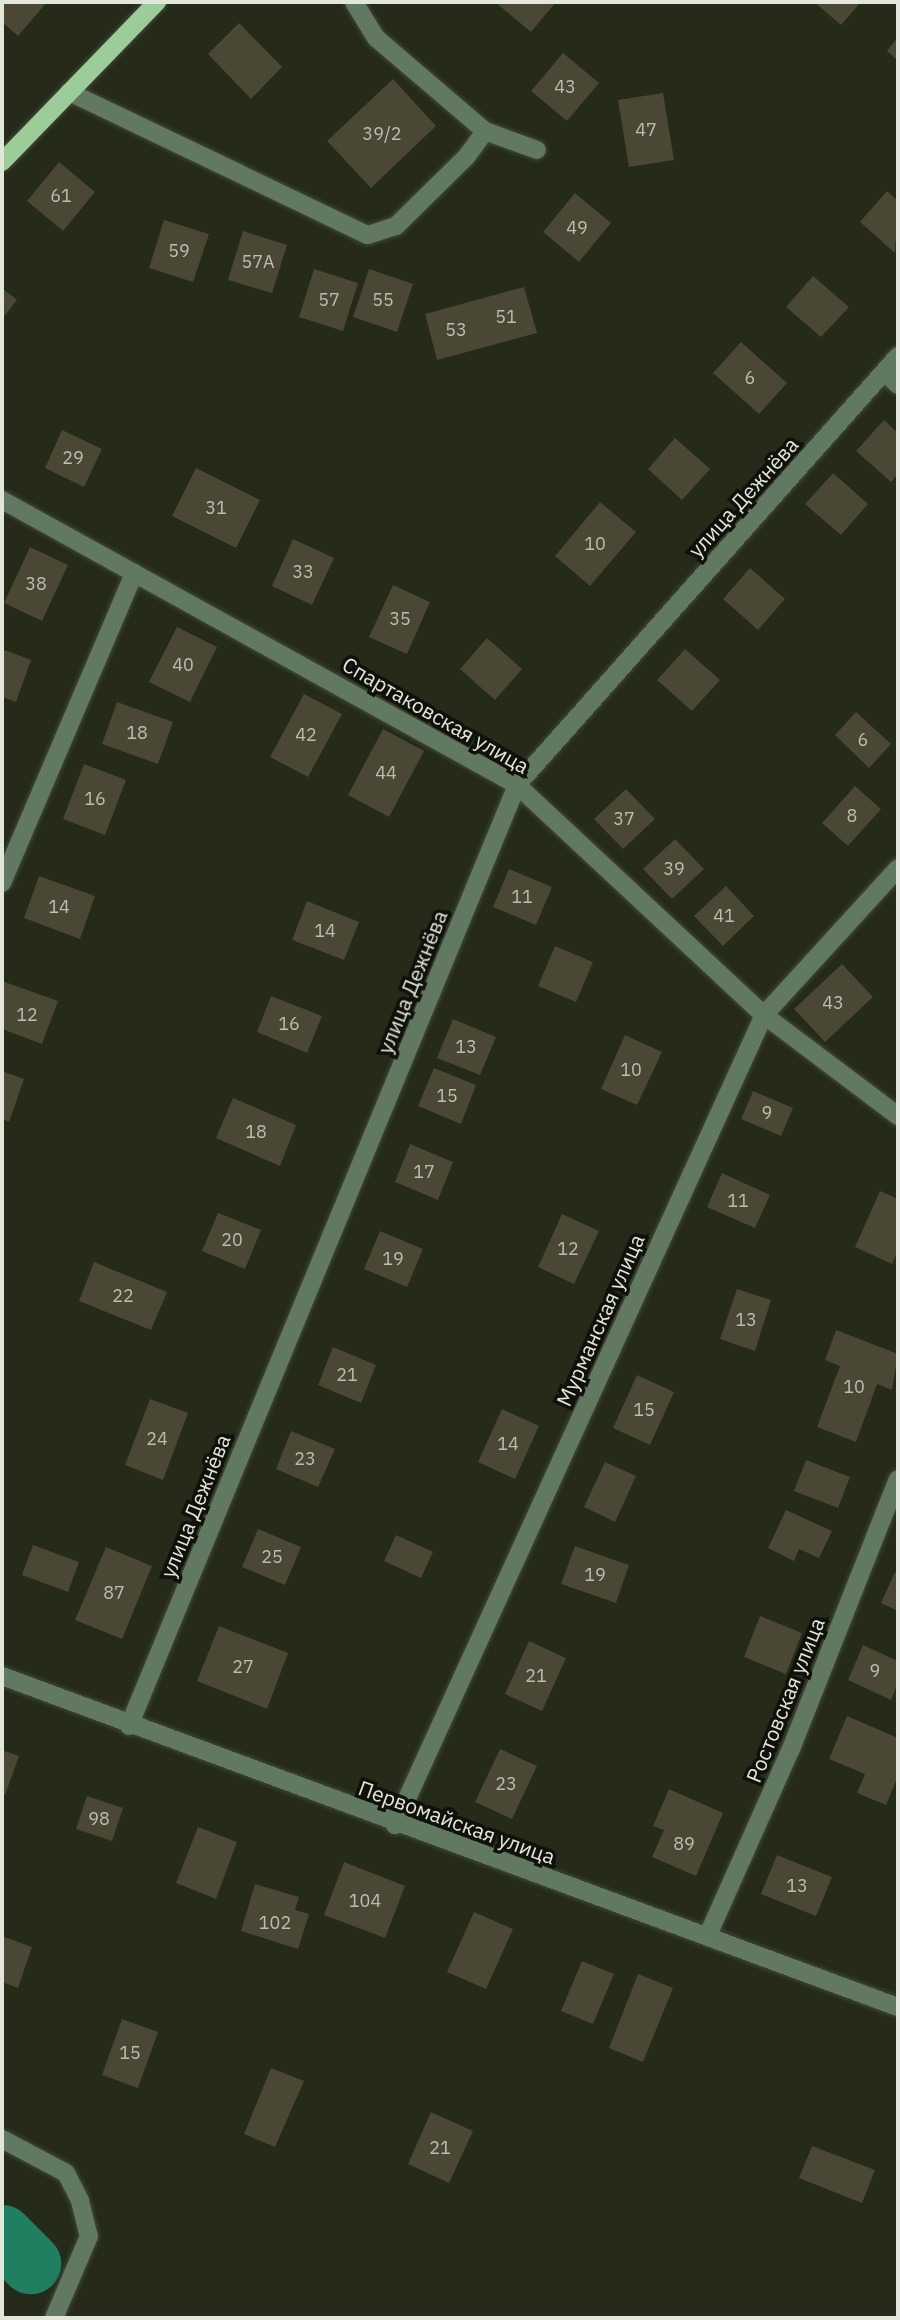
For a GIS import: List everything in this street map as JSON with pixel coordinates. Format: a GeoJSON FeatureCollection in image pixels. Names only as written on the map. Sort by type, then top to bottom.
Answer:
{"type":"FeatureCollection","features":[{"type":"Feature","properties":{"kind":"main road"},"geometry":{"type":"LineString","coordinates":[[2,162],[157,2]]}},
{"type":"Feature","properties":{"kind":"street"},"geometry":{"type":"LineString","coordinates":[[354,2],[376,38],[485,131],[537,150]]}},
{"type":"Feature","properties":{"kind":"street"},"geometry":{"type":"LineString","coordinates":[[69,92],[368,235],[396,226],[467,156],[485,131]]}},
{"type":"Feature","properties":{"kind":"street","name":"улица Дежнёва"},"geometry":{"type":"LineString","coordinates":[[129,1726],[517,785],[898,356]]}},
{"type":"Feature","properties":{"kind":"street"},"geometry":{"type":"LineString","coordinates":[[885,372],[898,385]]}},
{"type":"Feature","properties":{"kind":"street","name":"Спартаковская улица"},"geometry":{"type":"LineString","coordinates":[[2,500],[517,785],[764,1015],[898,1116]]}},
{"type":"Feature","properties":{"kind":"street"},"geometry":{"type":"LineString","coordinates":[[2,883],[134,573]]}},
{"type":"Feature","properties":{"kind":"street","name":"Мурманская улица"},"geometry":{"type":"LineString","coordinates":[[395,1825],[764,1015],[898,868]]}},
{"type":"Feature","properties":{"kind":"street","name":"Ростовская улица"},"geometry":{"type":"LineString","coordinates":[[708,1935],[791,1749],[898,1479]]}},
{"type":"Feature","properties":{"kind":"street","name":"Первомайская улица"},"geometry":{"type":"LineString","coordinates":[[2,1676],[395,1825],[708,1935],[898,2007]]}},
{"type":"Feature","properties":{"kind":"street"},"geometry":{"type":"LineString","coordinates":[[2,2139],[66,2173],[80,2201],[89,2236],[54,2318]]}},
{"type":"Feature","properties":{"kind":"building"},"geometry":{"type":"Polygon","coordinates":[[[2,2],[47,2],[18,36],[2,22],[2,2]]]}},
{"type":"Feature","properties":{"kind":"building"},"geometry":{"type":"Polygon","coordinates":[[[495,2],[556,2],[531,32],[495,2]]]}},
{"type":"Feature","properties":{"kind":"building"},"geometry":{"type":"Polygon","coordinates":[[[814,2],[861,2],[841,25],[814,2]]]}},
{"type":"Feature","properties":{"kind":"building"},"geometry":{"type":"Polygon","coordinates":[[[239,23],[282,67],[251,99],[208,54],[239,23]]]}},
{"type":"Feature","properties":{"kind":"building"},"geometry":{"type":"Polygon","coordinates":[[[898,37],[898,61],[887,51],[898,37]]]}},
{"type":"Feature","properties":{"kind":"building"},"geometry":{"type":"Polygon","coordinates":[[[563,53],[599,83],[567,121],[531,91],[563,53]]]}},
{"type":"Feature","properties":{"kind":"building"},"geometry":{"type":"Polygon","coordinates":[[[393,79],[436,126],[371,188],[327,141],[393,79]]]}},
{"type":"Feature","properties":{"kind":"building"},"geometry":{"type":"Polygon","coordinates":[[[663,93],[674,160],[629,167],[618,100],[663,93]]]}},
{"type":"Feature","properties":{"kind":"building"},"geometry":{"type":"Polygon","coordinates":[[[59,162],[95,192],[63,231],[27,201],[59,162]]]}},
{"type":"Feature","properties":{"kind":"building"},"geometry":{"type":"Polygon","coordinates":[[[887,191],[898,201],[895,253],[860,222],[887,191]]]}},
{"type":"Feature","properties":{"kind":"building"},"geometry":{"type":"Polygon","coordinates":[[[575,193],[611,223],[579,262],[543,232],[575,193]]]}},
{"type":"Feature","properties":{"kind":"building"},"geometry":{"type":"Polygon","coordinates":[[[164,220],[209,234],[193,282],[149,268],[164,220]]]}},
{"type":"Feature","properties":{"kind":"building"},"geometry":{"type":"Polygon","coordinates":[[[243,231],[287,245],[272,293],[228,280],[243,231]]]}},
{"type":"Feature","properties":{"kind":"building"},"geometry":{"type":"Polygon","coordinates":[[[314,269],[358,283],[343,331],[299,317],[314,269]]]}},
{"type":"Feature","properties":{"kind":"building"},"geometry":{"type":"Polygon","coordinates":[[[369,269],[413,284],[397,332],[353,317],[369,269]]]}},
{"type":"Feature","properties":{"kind":"building"},"geometry":{"type":"Polygon","coordinates":[[[813,276],[849,307],[821,337],[786,307],[813,276]]]}},
{"type":"Feature","properties":{"kind":"building"},"geometry":{"type":"Polygon","coordinates":[[[524,287],[537,333],[437,360],[425,314],[524,287]]]}},
{"type":"Feature","properties":{"kind":"building"},"geometry":{"type":"Polygon","coordinates":[[[2,288],[17,300],[2,319],[2,288]]]}},
{"type":"Feature","properties":{"kind":"building"},"geometry":{"type":"Polygon","coordinates":[[[741,342],[787,383],[759,414],[713,373],[741,342]]]}},
{"type":"Feature","properties":{"kind":"building"},"geometry":{"type":"Polygon","coordinates":[[[884,420],[898,433],[898,474],[891,482],[856,451],[884,420]]]}},
{"type":"Feature","properties":{"kind":"building"},"geometry":{"type":"Polygon","coordinates":[[[62,430],[102,449],[84,487],[45,468],[62,430]]]}},
{"type":"Feature","properties":{"kind":"building"},"geometry":{"type":"Polygon","coordinates":[[[675,438],[710,469],[682,500],[648,469],[675,438]]]}},
{"type":"Feature","properties":{"kind":"building"},"geometry":{"type":"Polygon","coordinates":[[[196,468],[260,500],[236,548],[172,516],[196,468]]]}},
{"type":"Feature","properties":{"kind":"building"},"geometry":{"type":"Polygon","coordinates":[[[833,473],[868,504],[841,535],[805,504],[833,473]]]}},
{"type":"Feature","properties":{"kind":"building"},"geometry":{"type":"Polygon","coordinates":[[[600,502],[636,532],[590,586],[555,556],[600,502]]]}},
{"type":"Feature","properties":{"kind":"building"},"geometry":{"type":"Polygon","coordinates":[[[293,539],[334,558],[312,605],[272,586],[293,539]]]}},
{"type":"Feature","properties":{"kind":"building"},"geometry":{"type":"Polygon","coordinates":[[[30,547],[68,565],[42,621],[4,603],[30,547]]]}},
{"type":"Feature","properties":{"kind":"building"},"geometry":{"type":"Polygon","coordinates":[[[750,568],[785,599],[758,630],[723,599],[750,568]]]}},
{"type":"Feature","properties":{"kind":"building"},"geometry":{"type":"Polygon","coordinates":[[[393,585],[430,602],[407,654],[369,637],[393,585]]]}},
{"type":"Feature","properties":{"kind":"building"},"geometry":{"type":"Polygon","coordinates":[[[177,627],[217,647],[190,702],[149,682],[177,627]]]}},
{"type":"Feature","properties":{"kind":"building"},"geometry":{"type":"Polygon","coordinates":[[[487,638],[522,669],[495,700],[460,669],[487,638]]]}},
{"type":"Feature","properties":{"kind":"building"},"geometry":{"type":"Polygon","coordinates":[[[2,649],[31,660],[16,702],[2,697],[2,649]]]}},
{"type":"Feature","properties":{"kind":"building"},"geometry":{"type":"Polygon","coordinates":[[[685,649],[720,680],[692,711],[657,680],[685,649]]]}},
{"type":"Feature","properties":{"kind":"building"},"geometry":{"type":"Polygon","coordinates":[[[304,694],[342,714],[308,777],[270,757],[304,694]]]}},
{"type":"Feature","properties":{"kind":"building"},"geometry":{"type":"Polygon","coordinates":[[[117,702],[173,722],[158,764],[102,744],[117,702]]]}},
{"type":"Feature","properties":{"kind":"building"},"geometry":{"type":"Polygon","coordinates":[[[856,712],[891,744],[869,768],[835,735],[856,712]]]}},
{"type":"Feature","properties":{"kind":"building"},"geometry":{"type":"Polygon","coordinates":[[[383,729],[424,751],[389,817],[348,795],[383,729]]]}},
{"type":"Feature","properties":{"kind":"building"},"geometry":{"type":"Polygon","coordinates":[[[84,764],[126,780],[105,835],[63,819],[84,764]]]}},
{"type":"Feature","properties":{"kind":"building"},"geometry":{"type":"Polygon","coordinates":[[[855,786],[881,809],[848,846],[822,823],[855,786]]]}},
{"type":"Feature","properties":{"kind":"building"},"geometry":{"type":"Polygon","coordinates":[[[626,789],[655,819],[623,849],[594,819],[626,789]]]}},
{"type":"Feature","properties":{"kind":"building"},"geometry":{"type":"Polygon","coordinates":[[[675,839],[704,869],[672,899],[643,869],[675,839]]]}},
{"type":"Feature","properties":{"kind":"building"},"geometry":{"type":"Polygon","coordinates":[[[509,869],[552,887],[536,925],[493,907],[509,869]]]}},
{"type":"Feature","properties":{"kind":"building"},"geometry":{"type":"Polygon","coordinates":[[[39,876],[95,896],[80,939],[24,918],[39,876]]]}},
{"type":"Feature","properties":{"kind":"building"},"geometry":{"type":"Polygon","coordinates":[[[726,886],[754,916],[723,946],[694,916],[726,886]]]}},
{"type":"Feature","properties":{"kind":"building"},"geometry":{"type":"Polygon","coordinates":[[[307,901],[359,922],[344,960],[292,940],[307,901]]]}},
{"type":"Feature","properties":{"kind":"building"},"geometry":{"type":"Polygon","coordinates":[[[555,946],[593,962],[576,1002],[538,986],[555,946]]]}},
{"type":"Feature","properties":{"kind":"building"},"geometry":{"type":"Polygon","coordinates":[[[842,964],[873,997],[825,1042],[794,1009],[842,964]]]}},
{"type":"Feature","properties":{"kind":"building"},"geometry":{"type":"Polygon","coordinates":[[[2,981],[58,1001],[42,1044],[2,1029],[2,981]]]}},
{"type":"Feature","properties":{"kind":"building"},"geometry":{"type":"Polygon","coordinates":[[[271,996],[322,1016],[307,1053],[257,1032],[271,996]]]}},
{"type":"Feature","properties":{"kind":"building"},"geometry":{"type":"Polygon","coordinates":[[[453,1019],[496,1037],[480,1075],[437,1058],[453,1019]]]}},
{"type":"Feature","properties":{"kind":"building"},"geometry":{"type":"Polygon","coordinates":[[[625,1035],[662,1052],[637,1105],[601,1089],[625,1035]]]}},
{"type":"Feature","properties":{"kind":"building"},"geometry":{"type":"Polygon","coordinates":[[[434,1068],[476,1085],[461,1124],[418,1106],[434,1068]]]}},
{"type":"Feature","properties":{"kind":"building"},"geometry":{"type":"Polygon","coordinates":[[[2,1071],[24,1079],[9,1122],[2,1119],[2,1071]]]}},
{"type":"Feature","properties":{"kind":"building"},"geometry":{"type":"Polygon","coordinates":[[[753,1091],[793,1108],[781,1136],[741,1119],[753,1091]]]}},
{"type":"Feature","properties":{"kind":"building"},"geometry":{"type":"Polygon","coordinates":[[[233,1098],[296,1125],[280,1166],[216,1138],[233,1098]]]}},
{"type":"Feature","properties":{"kind":"building"},"geometry":{"type":"Polygon","coordinates":[[[410,1144],[453,1162],[438,1200],[395,1182],[410,1144]]]}},
{"type":"Feature","properties":{"kind":"building"},"geometry":{"type":"Polygon","coordinates":[[[722,1173],[770,1195],[755,1228],[707,1207],[722,1173]]]}},
{"type":"Feature","properties":{"kind":"building"},"geometry":{"type":"Polygon","coordinates":[[[880,1191],[898,1199],[898,1251],[892,1264],[855,1247],[880,1191]]]}},
{"type":"Feature","properties":{"kind":"building"},"geometry":{"type":"Polygon","coordinates":[[[218,1213],[261,1230],[245,1269],[202,1251],[218,1213]]]}},
{"type":"Feature","properties":{"kind":"building"},"geometry":{"type":"Polygon","coordinates":[[[562,1214],[599,1231],[574,1284],[538,1267],[562,1214]]]}},
{"type":"Feature","properties":{"kind":"building"},"geometry":{"type":"Polygon","coordinates":[[[380,1231],[423,1249],[407,1287],[364,1269],[380,1231]]]}},
{"type":"Feature","properties":{"kind":"building"},"geometry":{"type":"Polygon","coordinates":[[[94,1262],[167,1292],[151,1330],[79,1301],[94,1262]]]}},
{"type":"Feature","properties":{"kind":"building"},"geometry":{"type":"Polygon","coordinates":[[[737,1289],[771,1300],[755,1351],[720,1339],[737,1289]]]}},
{"type":"Feature","properties":{"kind":"building"},"geometry":{"type":"Polygon","coordinates":[[[836,1330],[898,1354],[892,1390],[877,1384],[856,1442],[817,1427],[840,1366],[825,1360],[836,1330]]]}},
{"type":"Feature","properties":{"kind":"building"},"geometry":{"type":"Polygon","coordinates":[[[333,1347],[376,1365],[361,1403],[318,1385],[333,1347]]]}},
{"type":"Feature","properties":{"kind":"building"},"geometry":{"type":"Polygon","coordinates":[[[637,1375],[674,1392],[650,1445],[613,1428],[637,1375]]]}},
{"type":"Feature","properties":{"kind":"building"},"geometry":{"type":"Polygon","coordinates":[[[150,1399],[188,1413],[163,1480],[125,1465],[150,1399]]]}},
{"type":"Feature","properties":{"kind":"building"},"geometry":{"type":"Polygon","coordinates":[[[502,1409],[539,1426],[515,1479],[478,1462],[502,1409]]]}},
{"type":"Feature","properties":{"kind":"building"},"geometry":{"type":"Polygon","coordinates":[[[291,1431],[335,1449],[318,1487],[276,1469],[291,1431]]]}},
{"type":"Feature","properties":{"kind":"building"},"geometry":{"type":"Polygon","coordinates":[[[806,1460],[850,1477],[838,1508],[794,1491],[806,1460]]]}},
{"type":"Feature","properties":{"kind":"building"},"geometry":{"type":"Polygon","coordinates":[[[605,1462],[636,1476],[615,1522],[584,1507],[605,1462]]]}},
{"type":"Feature","properties":{"kind":"building"},"geometry":{"type":"Polygon","coordinates":[[[786,1510],[832,1531],[819,1558],[799,1549],[794,1561],[768,1548],[786,1510]]]}},
{"type":"Feature","properties":{"kind":"building"},"geometry":{"type":"Polygon","coordinates":[[[258,1529],[301,1547],[285,1585],[242,1567],[258,1529]]]}},
{"type":"Feature","properties":{"kind":"building"},"geometry":{"type":"Polygon","coordinates":[[[396,1535],[433,1552],[421,1578],[384,1561],[396,1535]]]}},
{"type":"Feature","properties":{"kind":"building"},"geometry":{"type":"Polygon","coordinates":[[[33,1545],[79,1562],[68,1592],[22,1575],[33,1545]]]}},
{"type":"Feature","properties":{"kind":"building"},"geometry":{"type":"Polygon","coordinates":[[[575,1546],[629,1565],[616,1603],[561,1584],[575,1546]]]}},
{"type":"Feature","properties":{"kind":"building"},"geometry":{"type":"Polygon","coordinates":[[[106,1547],[152,1566],[122,1639],[75,1620],[106,1547]]]}},
{"type":"Feature","properties":{"kind":"building"},"geometry":{"type":"Polygon","coordinates":[[[895,1572],[898,1573],[898,1611],[881,1603],[895,1572]]]}},
{"type":"Feature","properties":{"kind":"building"},"geometry":{"type":"Polygon","coordinates":[[[760,1616],[802,1633],[786,1674],[744,1657],[760,1616]]]}},
{"type":"Feature","properties":{"kind":"building"},"geometry":{"type":"Polygon","coordinates":[[[219,1626],[288,1653],[267,1709],[197,1681],[219,1626]]]}},
{"type":"Feature","properties":{"kind":"building"},"geometry":{"type":"Polygon","coordinates":[[[529,1641],[566,1658],[542,1711],[505,1694],[529,1641]]]}},
{"type":"Feature","properties":{"kind":"building"},"geometry":{"type":"Polygon","coordinates":[[[863,1645],[898,1661],[898,1683],[891,1700],[848,1680],[863,1645]]]}},
{"type":"Feature","properties":{"kind":"building"},"geometry":{"type":"Polygon","coordinates":[[[847,1716],[898,1738],[898,1776],[886,1805],[857,1793],[865,1774],[829,1759],[847,1716]]]}},
{"type":"Feature","properties":{"kind":"building"},"geometry":{"type":"Polygon","coordinates":[[[500,1749],[537,1766],[512,1819],[475,1802],[500,1749]]]}},
{"type":"Feature","properties":{"kind":"building"},"geometry":{"type":"Polygon","coordinates":[[[2,1750],[19,1756],[5,1795],[2,1794],[2,1750]]]}},
{"type":"Feature","properties":{"kind":"building"},"geometry":{"type":"Polygon","coordinates":[[[669,1789],[723,1813],[696,1876],[652,1857],[664,1830],[653,1826],[669,1789]]]}},
{"type":"Feature","properties":{"kind":"building"},"geometry":{"type":"Polygon","coordinates":[[[87,1796],[123,1808],[112,1841],[76,1829],[87,1796]]]}},
{"type":"Feature","properties":{"kind":"building"},"geometry":{"type":"Polygon","coordinates":[[[198,1827],[237,1842],[216,1899],[176,1883],[198,1827]]]}},
{"type":"Feature","properties":{"kind":"building"},"geometry":{"type":"Polygon","coordinates":[[[777,1855],[832,1877],[816,1916],[761,1894],[777,1855]]]}},
{"type":"Feature","properties":{"kind":"building"},"geometry":{"type":"Polygon","coordinates":[[[344,1862],[405,1886],[385,1938],[324,1915],[344,1862]]]}},
{"type":"Feature","properties":{"kind":"building"},"geometry":{"type":"Polygon","coordinates":[[[255,1884],[299,1897],[295,1910],[309,1914],[298,1949],[241,1931],[255,1884]]]}},
{"type":"Feature","properties":{"kind":"building"},"geometry":{"type":"Polygon","coordinates":[[[474,1912],[513,1929],[486,1989],[447,1972],[474,1912]]]}},
{"type":"Feature","properties":{"kind":"building"},"geometry":{"type":"Polygon","coordinates":[[[2,1936],[32,1947],[18,1988],[2,1982],[2,1936]]]}},
{"type":"Feature","properties":{"kind":"building"},"geometry":{"type":"Polygon","coordinates":[[[582,1961],[614,1974],[593,2024],[561,2011],[582,1961]]]}},
{"type":"Feature","properties":{"kind":"building"},"geometry":{"type":"Polygon","coordinates":[[[638,1974],[673,1988],[643,2062],[609,2048],[638,1974]]]}},
{"type":"Feature","properties":{"kind":"building"},"geometry":{"type":"Polygon","coordinates":[[[122,2019],[158,2032],[138,2088],[102,2075],[122,2019]]]}},
{"type":"Feature","properties":{"kind":"building"},"geometry":{"type":"Polygon","coordinates":[[[271,2068],[304,2081],[275,2147],[244,2134],[271,2068]]]}},
{"type":"Feature","properties":{"kind":"building"},"geometry":{"type":"Polygon","coordinates":[[[431,2112],[473,2131],[449,2183],[408,2164],[431,2112]]]}},
{"type":"Feature","properties":{"kind":"building"},"geometry":{"type":"Polygon","coordinates":[[[812,2146],[875,2170],[862,2203],[799,2178],[812,2146]]]}},
{"type":"Feature","properties":{"kind":"waterway"},"geometry":{"type":"LineString","coordinates":[[2,2235],[30,2263]]}}]}
